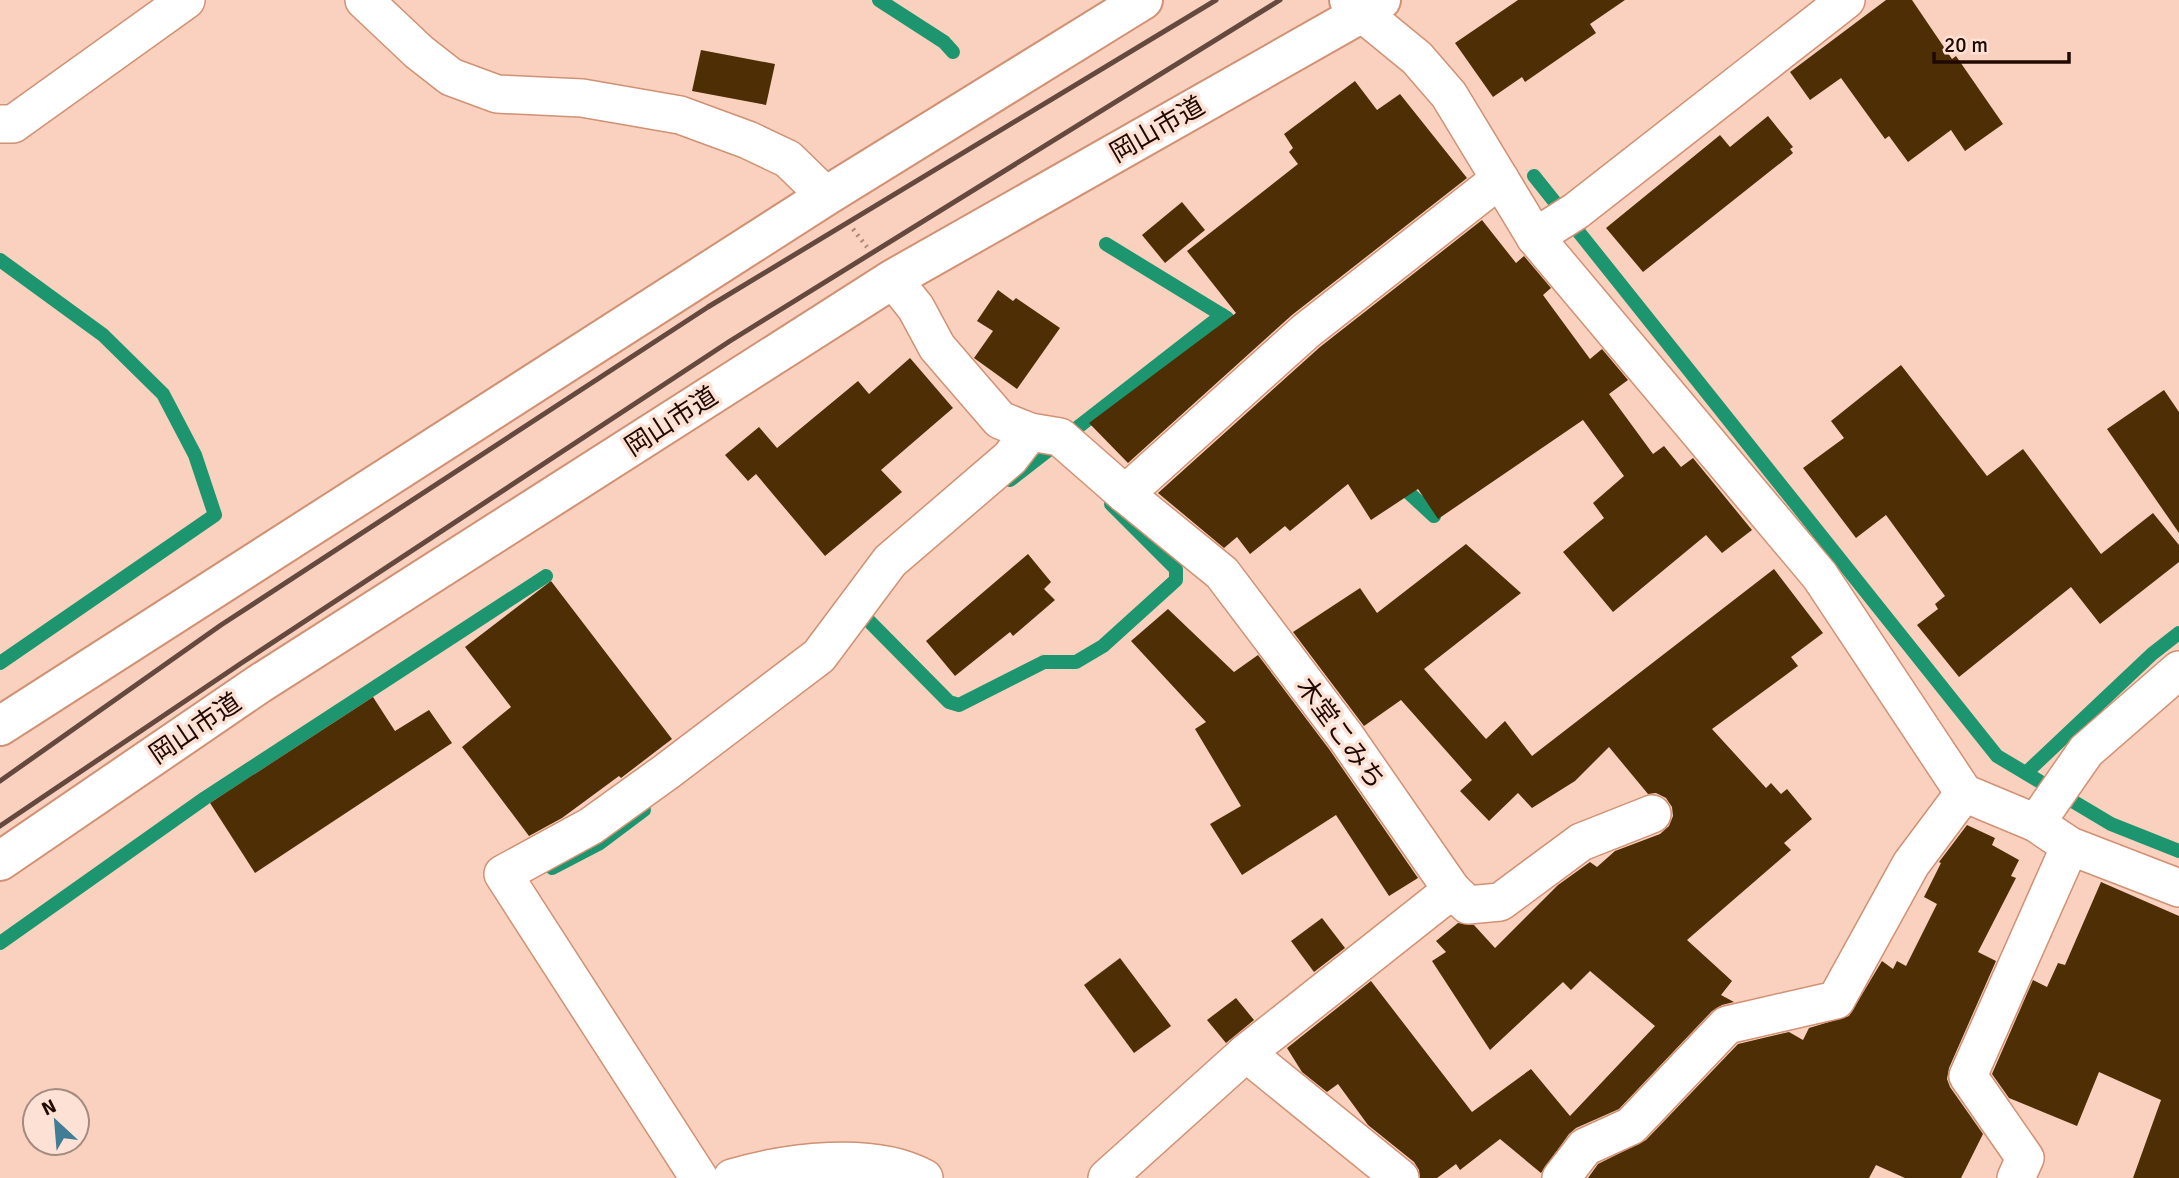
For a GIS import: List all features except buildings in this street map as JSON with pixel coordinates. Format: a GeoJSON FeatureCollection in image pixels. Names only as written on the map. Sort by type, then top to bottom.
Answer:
{"type":"FeatureCollection","features":[{"type":"Feature","properties":{"kind":"street"},"geometry":{"type":"LineString","coordinates":[[0,124],[13,124],[187,0]]}},
{"type":"Feature","properties":{"kind":"street"},"geometry":{"type":"LineString","coordinates":[[364,0],[451,78],[497,94],[582,98],[680,115],[748,140],[788,159],[826,196]]}},
{"type":"Feature","properties":{"kind":"street"},"geometry":{"type":"LineString","coordinates":[[0,726],[826,196],[1143,0]]}},
{"type":"Feature","properties":{"kind":"street"},"geometry":{"type":"LineString","coordinates":[[1553,225],[1846,0]]}},
{"type":"Feature","properties":{"kind":"street"},"geometry":{"type":"LineString","coordinates":[[1364,4],[1417,58],[1448,95],[1500,179],[1553,225],[1820,576],[1964,793],[2036,823],[2070,846],[2179,887]]}},
{"type":"Feature","properties":{"kind":"street","name":"岡山市道"},"geometry":{"type":"LineString","coordinates":[[0,861],[258,684],[892,279],[1364,4]]}},
{"type":"Feature","properties":{"kind":"street"},"geometry":{"type":"LineString","coordinates":[[1125,494],[1288,347],[1500,179]]}},
{"type":"Feature","properties":{"kind":"street","name":"木堂こみち"},"geometry":{"type":"LineString","coordinates":[[892,279],[916,308],[937,347],[1000,420],[1053,437],[1222,573],[1346,737],[1452,890]]}},
{"type":"Feature","properties":{"kind":"street"},"geometry":{"type":"LineString","coordinates":[[699,1178],[502,874],[591,826],[819,656],[890,561],[1010,458],[1053,437]]}},
{"type":"Feature","properties":{"kind":"street"},"geometry":{"type":"LineString","coordinates":[[2036,823],[2087,751],[2179,670]]}},
{"type":"Feature","properties":{"kind":"street"},"geometry":{"type":"LineString","coordinates":[[1561,1178],[1585,1147],[1631,1126],[1727,1025],[1836,1000],[1911,864],[1964,793]]}},
{"type":"Feature","properties":{"kind":"street"},"geometry":{"type":"LineString","coordinates":[[1107,1178],[1247,1053],[1452,890],[1468,905],[1500,902],[1581,842],[1652,814]]}},
{"type":"Feature","properties":{"kind":"street"},"geometry":{"type":"LineString","coordinates":[[2016,1178],[2025,1158],[1968,1076],[2070,846]]}},
{"type":"Feature","properties":{"kind":"street"},"geometry":{"type":"LineString","coordinates":[[1247,1053],[1400,1178]]}},
{"type":"Feature","properties":{"kind":"street"},"geometry":{"type":"LineString","coordinates":[[732,1178],[759,1170],[852,1159],[911,1171],[924,1178]]}},
{"type":"Feature","properties":{"kind":"path"},"geometry":{"type":"LineString","coordinates":[[826,196],[892,279]]}},
{"type":"Feature","properties":{"kind":"waterway"},"geometry":{"type":"LineString","coordinates":[[879,0],[944,42],[953,52]]}},
{"type":"Feature","properties":{"kind":"waterway"},"geometry":{"type":"LineString","coordinates":[[1534,176],[1997,756],[2111,824],[2179,851]]}},
{"type":"Feature","properties":{"kind":"waterway"},"geometry":{"type":"LineString","coordinates":[[1106,244],[1227,318]]}},
{"type":"Feature","properties":{"kind":"waterway"},"geometry":{"type":"LineString","coordinates":[[0,260],[103,335],[163,394],[195,455],[215,515],[0,663]]}},
{"type":"Feature","properties":{"kind":"waterway"},"geometry":{"type":"LineString","coordinates":[[1010,480],[1222,315]]}},
{"type":"Feature","properties":{"kind":"waterway"},"geometry":{"type":"LineString","coordinates":[[1396,481],[1434,516]]}},
{"type":"Feature","properties":{"kind":"waterway"},"geometry":{"type":"LineString","coordinates":[[868,620],[949,702],[959,705],[1044,662],[1076,662],[1103,646],[1176,580],[1176,569],[1111,504]]}},
{"type":"Feature","properties":{"kind":"waterway"},"geometry":{"type":"LineString","coordinates":[[0,943],[205,798],[546,576]]}},
{"type":"Feature","properties":{"kind":"waterway"},"geometry":{"type":"LineString","coordinates":[[2026,773],[2152,654],[2179,633]]}},
{"type":"Feature","properties":{"kind":"waterway"},"geometry":{"type":"LineString","coordinates":[[552,868],[600,843],[644,810]]}},
{"type":"Feature","properties":{"kind":"railway"},"geometry":{"type":"LineString","coordinates":[[0,781],[221,625],[708,307],[1216,0]]}},
{"type":"Feature","properties":{"kind":"railway"},"geometry":{"type":"LineString","coordinates":[[0,826],[243,662],[730,341],[1280,0]]}}]}
